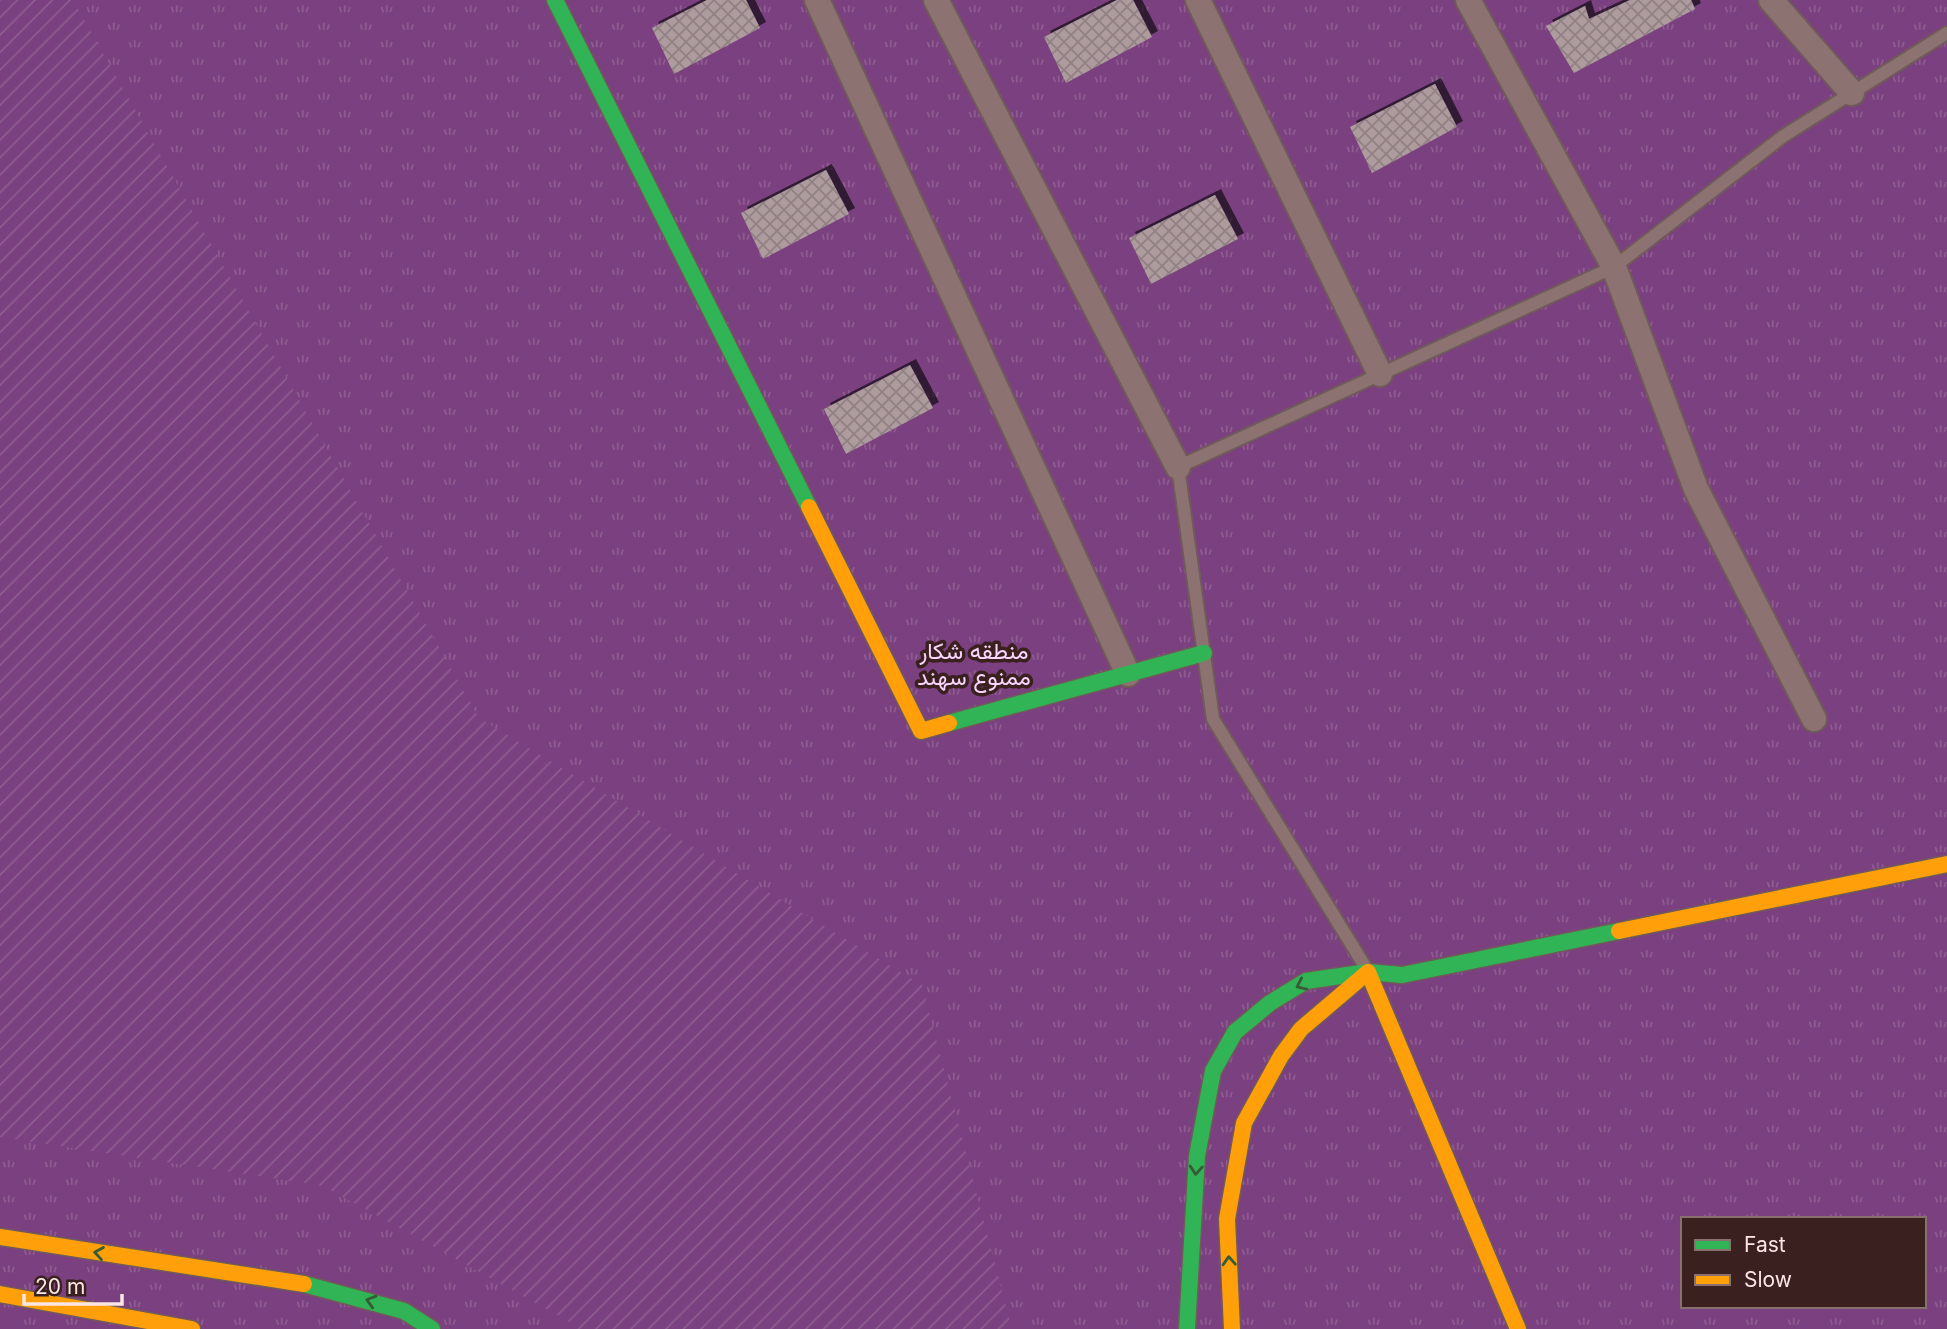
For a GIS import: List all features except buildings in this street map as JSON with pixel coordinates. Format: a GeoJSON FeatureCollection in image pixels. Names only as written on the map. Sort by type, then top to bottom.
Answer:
{"type":"FeatureCollection","features":[{"type":"Feature","properties":{"kind":"street"},"geometry":{"type":"LineString","coordinates":[[555,0],[921,731],[1204,653]]}},
{"type":"Feature","properties":{"kind":"street"},"geometry":{"type":"LineString","coordinates":[[817,0],[1128,674]]}},
{"type":"Feature","properties":{"kind":"street"},"geometry":{"type":"LineString","coordinates":[[936,0],[1178,467]]}},
{"type":"Feature","properties":{"kind":"street"},"geometry":{"type":"LineString","coordinates":[[1198,0],[1380,374]]}},
{"type":"Feature","properties":{"kind":"street"},"geometry":{"type":"LineString","coordinates":[[1468,0],[1614,267],[1696,489],[1814,719]]}},
{"type":"Feature","properties":{"kind":"street"},"geometry":{"type":"LineString","coordinates":[[1770,0],[1852,93]]}},
{"type":"Feature","properties":{"kind":"street"},"geometry":{"type":"LineString","coordinates":[[1187,1329],[1197,1156],[1213,1071],[1235,1032],[1270,1003],[1306,981],[1368,972],[1402,975],[1947,864]]}},
{"type":"Feature","properties":{"kind":"street"},"geometry":{"type":"LineString","coordinates":[[1232,1329],[1227,1219],[1244,1123],[1281,1056],[1301,1029],[1368,972]]}},
{"type":"Feature","properties":{"kind":"street"},"geometry":{"type":"LineString","coordinates":[[1368,972],[1518,1329]]}},
{"type":"Feature","properties":{"kind":"street"},"geometry":{"type":"LineString","coordinates":[[0,1237],[324,1287],[404,1311],[432,1329]]}},
{"type":"Feature","properties":{"kind":"street"},"geometry":{"type":"LineString","coordinates":[[0,1294],[192,1329]]}},
{"type":"Feature","properties":{"kind":"lane"},"geometry":{"type":"LineString","coordinates":[[1368,972],[1213,719],[1178,467],[1614,267],[1782,137],[1947,33]]}},
{"type":"Feature","properties":{"kind":"green space","name":"منطقه شکار ممنوع سهند"},"geometry":{"type":"Polygon","coordinates":[[[0,0],[1947,0],[1947,1329],[0,1329],[0,0]]]}},
{"type":"Feature","properties":{"kind":"green space"},"geometry":{"type":"Polygon","coordinates":[[[0,0],[73,0],[479,718],[922,985],[1012,1329],[575,1329],[568,1321],[323,1186],[0,1137],[0,0]]]}},
{"type":"Feature","properties":{"kind":"traffic: fast"},"geometry":{"type":"LineString","coordinates":[[555,0],[809,507]]}},
{"type":"Feature","properties":{"kind":"traffic: fast"},"geometry":{"type":"LineString","coordinates":[[949,723],[1204,653]]}},
{"type":"Feature","properties":{"kind":"traffic: fast"},"geometry":{"type":"LineString","coordinates":[[1187,1329],[1197,1156],[1213,1071],[1235,1032],[1270,1003],[1306,981],[1368,972],[1402,975],[1619,931]]}},
{"type":"Feature","properties":{"kind":"traffic: fast"},"geometry":{"type":"LineString","coordinates":[[304,1284],[404,1311],[432,1329]]}},
{"type":"Feature","properties":{"kind":"traffic: slow"},"geometry":{"type":"LineString","coordinates":[[809,507],[921,731],[949,723]]}},
{"type":"Feature","properties":{"kind":"traffic: slow"},"geometry":{"type":"LineString","coordinates":[[1619,931],[1947,864]]}},
{"type":"Feature","properties":{"kind":"traffic: slow"},"geometry":{"type":"LineString","coordinates":[[1368,972],[1518,1329]]}},
{"type":"Feature","properties":{"kind":"traffic: slow"},"geometry":{"type":"LineString","coordinates":[[1232,1329],[1227,1219],[1244,1123],[1281,1056],[1301,1029],[1368,972]]}},
{"type":"Feature","properties":{"kind":"traffic: slow"},"geometry":{"type":"LineString","coordinates":[[0,1237],[304,1284]]}},
{"type":"Feature","properties":{"kind":"traffic: slow"},"geometry":{"type":"LineString","coordinates":[[0,1294],[192,1329]]}}]}
